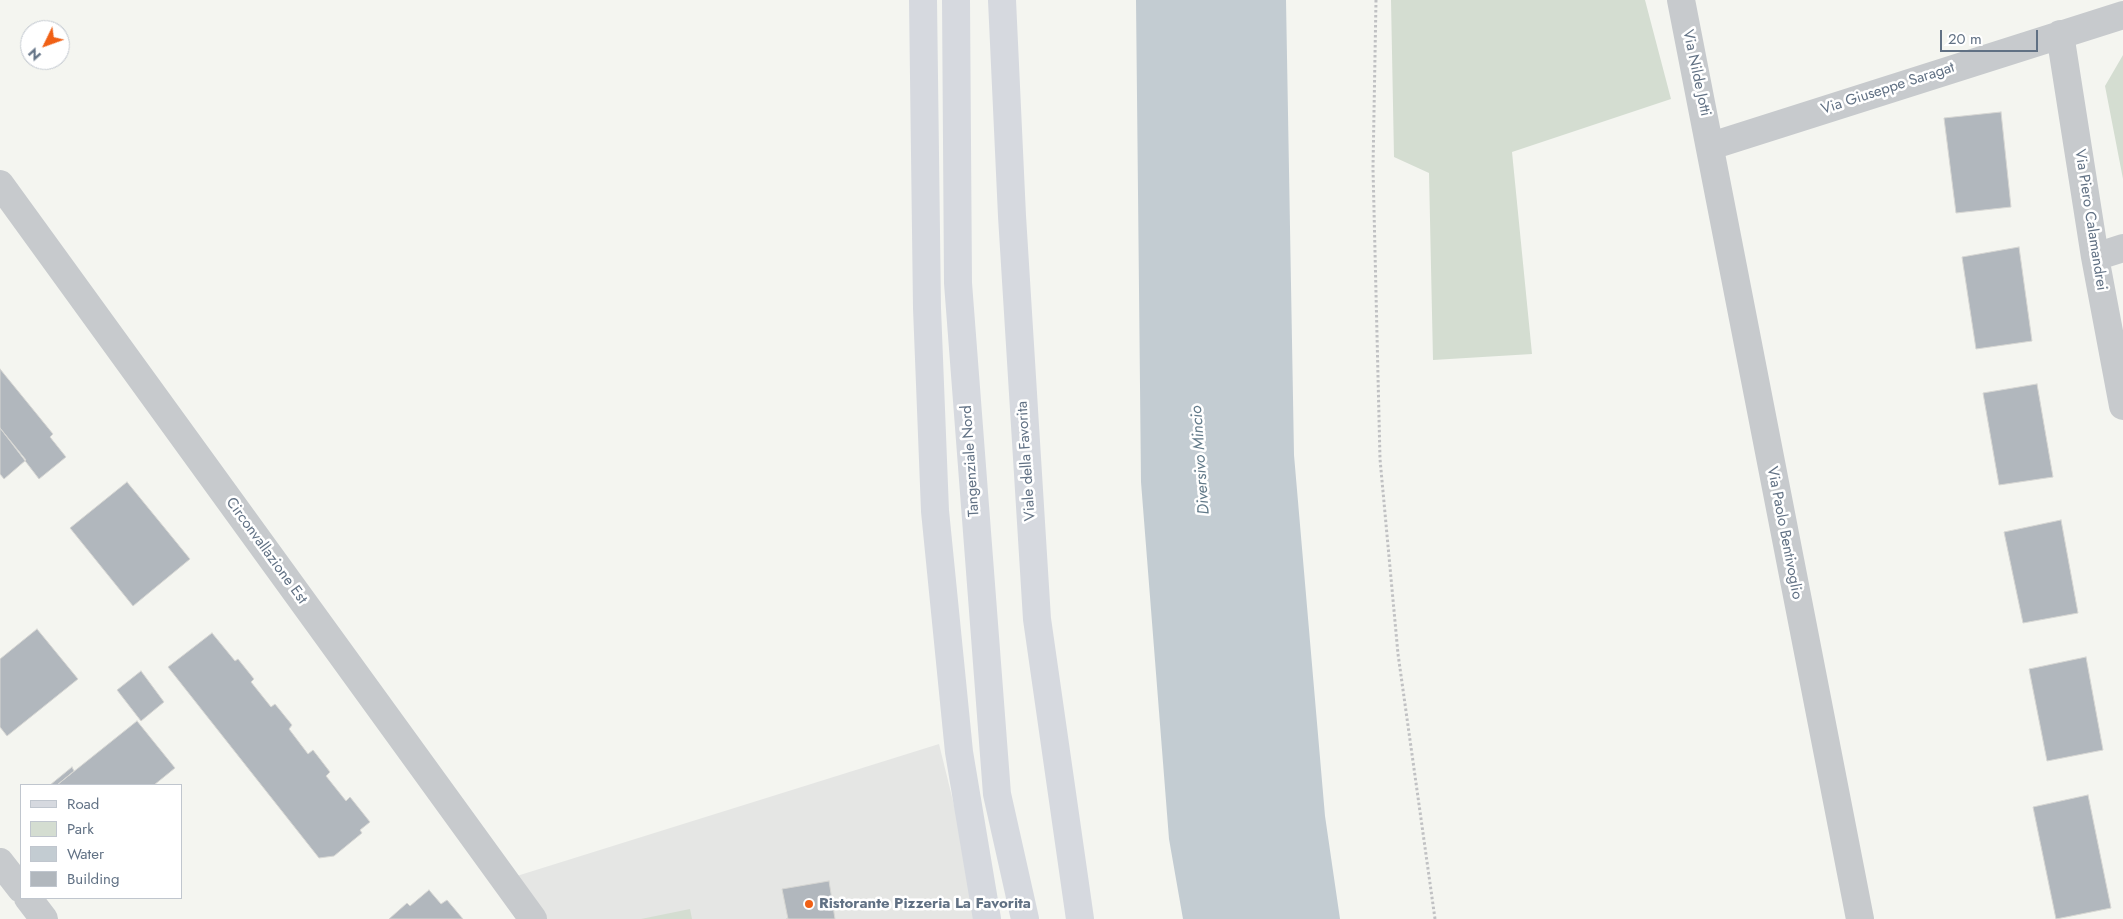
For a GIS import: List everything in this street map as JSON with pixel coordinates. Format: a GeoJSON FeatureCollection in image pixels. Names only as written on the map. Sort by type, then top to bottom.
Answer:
{"type":"FeatureCollection","features":[{"type":"Feature","properties":{"kind":"main road"},"geometry":{"type":"LineString","coordinates":[[923,0],[926,308],[936,511],[959,752],[986,919]]}},
{"type":"Feature","properties":{"kind":"main road","name":"Tangenziale Nord"},"geometry":{"type":"LineString","coordinates":[[956,0],[958,283],[997,794],[1025,919]]}},
{"type":"Feature","properties":{"kind":"main road","name":"Viale della Favorita"},"geometry":{"type":"LineString","coordinates":[[1002,0],[1012,216],[1036,619],[1080,919]]}},
{"type":"Feature","properties":{"kind":"street","name":"Via Nilde Jotti"},"geometry":{"type":"LineString","coordinates":[[1681,0],[1711,146]]}},
{"type":"Feature","properties":{"kind":"street","name":"Via Giuseppe Saragat"},"geometry":{"type":"LineString","coordinates":[[1711,146],[2123,15]]}},
{"type":"Feature","properties":{"kind":"street","name":"Via Piero Calamandrei"},"geometry":{"type":"LineString","coordinates":[[2060,34],[2096,258],[2123,406]]}},
{"type":"Feature","properties":{"kind":"street","name":"Via Paolo Bentivoglio"},"geometry":{"type":"LineString","coordinates":[[1711,146],[1860,919]]}},
{"type":"Feature","properties":{"kind":"street","name":"Circonvallazione Est"},"geometry":{"type":"LineString","coordinates":[[0,184],[533,919]]}},
{"type":"Feature","properties":{"kind":"street"},"geometry":{"type":"LineString","coordinates":[[2096,258],[2123,248]]}},
{"type":"Feature","properties":{"kind":"street"},"geometry":{"type":"LineString","coordinates":[[0,862],[20,888]]}},
{"type":"Feature","properties":{"kind":"street"},"geometry":{"type":"LineString","coordinates":[[29,899],[44,919]]}},
{"type":"Feature","properties":{"kind":"path"},"geometry":{"type":"LineString","coordinates":[[1376,0],[1373,168],[1380,459],[1398,654],[1435,919]]}},
{"type":"Feature","properties":{"kind":"shaded area"},"geometry":{"type":"Polygon","coordinates":[[[939,744],[982,919],[533,919],[504,880],[939,744]]]}},
{"type":"Feature","properties":{"kind":"green space"},"geometry":{"type":"Polygon","coordinates":[[[1391,0],[1645,0],[1671,99],[1512,152],[1532,354],[1433,360],[1429,173],[1394,157],[1391,0]]]}},
{"type":"Feature","properties":{"kind":"green space"},"geometry":{"type":"Polygon","coordinates":[[[2123,55],[2123,179],[2105,86],[2123,55]]]}},
{"type":"Feature","properties":{"kind":"green space"},"geometry":{"type":"Polygon","coordinates":[[[690,909],[692,919],[641,919],[690,909]]]}},
{"type":"Feature","properties":{"kind":"water","name":"Diversivo Mincio"},"geometry":{"type":"Polygon","coordinates":[[[1136,0],[1286,0],[1294,455],[1325,816],[1340,919],[1183,919],[1169,839],[1141,482],[1136,0]]]}},
{"type":"Feature","properties":{"kind":"building"},"geometry":{"type":"Polygon","coordinates":[[[2001,112],[2011,207],[1956,213],[1944,118],[2001,112]]]}},
{"type":"Feature","properties":{"kind":"building"},"geometry":{"type":"Polygon","coordinates":[[[2019,247],[2032,341],[1976,349],[1962,257],[2019,247]]]}},
{"type":"Feature","properties":{"kind":"building"},"geometry":{"type":"Polygon","coordinates":[[[0,369],[53,434],[50,437],[66,457],[39,479],[0,428],[0,369]]]}},
{"type":"Feature","properties":{"kind":"building"},"geometry":{"type":"Polygon","coordinates":[[[2037,384],[2053,477],[1999,485],[1983,393],[2037,384]]]}},
{"type":"Feature","properties":{"kind":"building"},"geometry":{"type":"Polygon","coordinates":[[[0,428],[26,460],[4,479],[0,474],[0,428]]]}},
{"type":"Feature","properties":{"kind":"building"},"geometry":{"type":"Polygon","coordinates":[[[127,482],[190,559],[133,606],[70,528],[127,482]]]}},
{"type":"Feature","properties":{"kind":"building"},"geometry":{"type":"Polygon","coordinates":[[[2061,520],[2078,613],[2023,623],[2004,532],[2061,520]]]}},
{"type":"Feature","properties":{"kind":"building"},"geometry":{"type":"Polygon","coordinates":[[[37,629],[78,679],[7,736],[0,727],[0,659],[37,629]]]}},
{"type":"Feature","properties":{"kind":"building"},"geometry":{"type":"Polygon","coordinates":[[[212,633],[235,661],[238,659],[254,679],[251,682],[271,707],[275,704],[292,725],[289,729],[308,754],[313,750],[330,772],[326,776],[346,801],[350,797],[370,822],[360,830],[362,833],[334,856],[319,858],[168,667],[212,633]]]}},
{"type":"Feature","properties":{"kind":"building"},"geometry":{"type":"Polygon","coordinates":[[[2086,657],[2103,750],[2047,761],[2029,669],[2086,657]]]}},
{"type":"Feature","properties":{"kind":"building"},"geometry":{"type":"Polygon","coordinates":[[[141,671],[164,702],[141,721],[117,690],[141,671]]]}},
{"type":"Feature","properties":{"kind":"building"},"geometry":{"type":"Polygon","coordinates":[[[137,721],[175,768],[155,784],[58,784],[137,721]]]}},
{"type":"Feature","properties":{"kind":"building"},"geometry":{"type":"Polygon","coordinates":[[[72,767],[74,771],[58,784],[51,784],[72,767]]]}},
{"type":"Feature","properties":{"kind":"building"},"geometry":{"type":"Polygon","coordinates":[[[2088,795],[2111,908],[2056,919],[2033,807],[2088,795]]]}},
{"type":"Feature","properties":{"kind":"building","name":"Ristorante Pizzeria La Favorita"},"geometry":{"type":"Polygon","coordinates":[[[829,881],[835,919],[788,919],[782,889],[829,881]]]}},
{"type":"Feature","properties":{"kind":"building"},"geometry":{"type":"Polygon","coordinates":[[[429,890],[441,904],[447,900],[463,919],[389,919],[407,903],[410,906],[429,890]]]}},
{"type":"Feature","properties":{"kind":"place","name":"Ristorante Pizzeria La Favorita"},"geometry":{"type":"Point","coordinates":[809,904]}}]}
